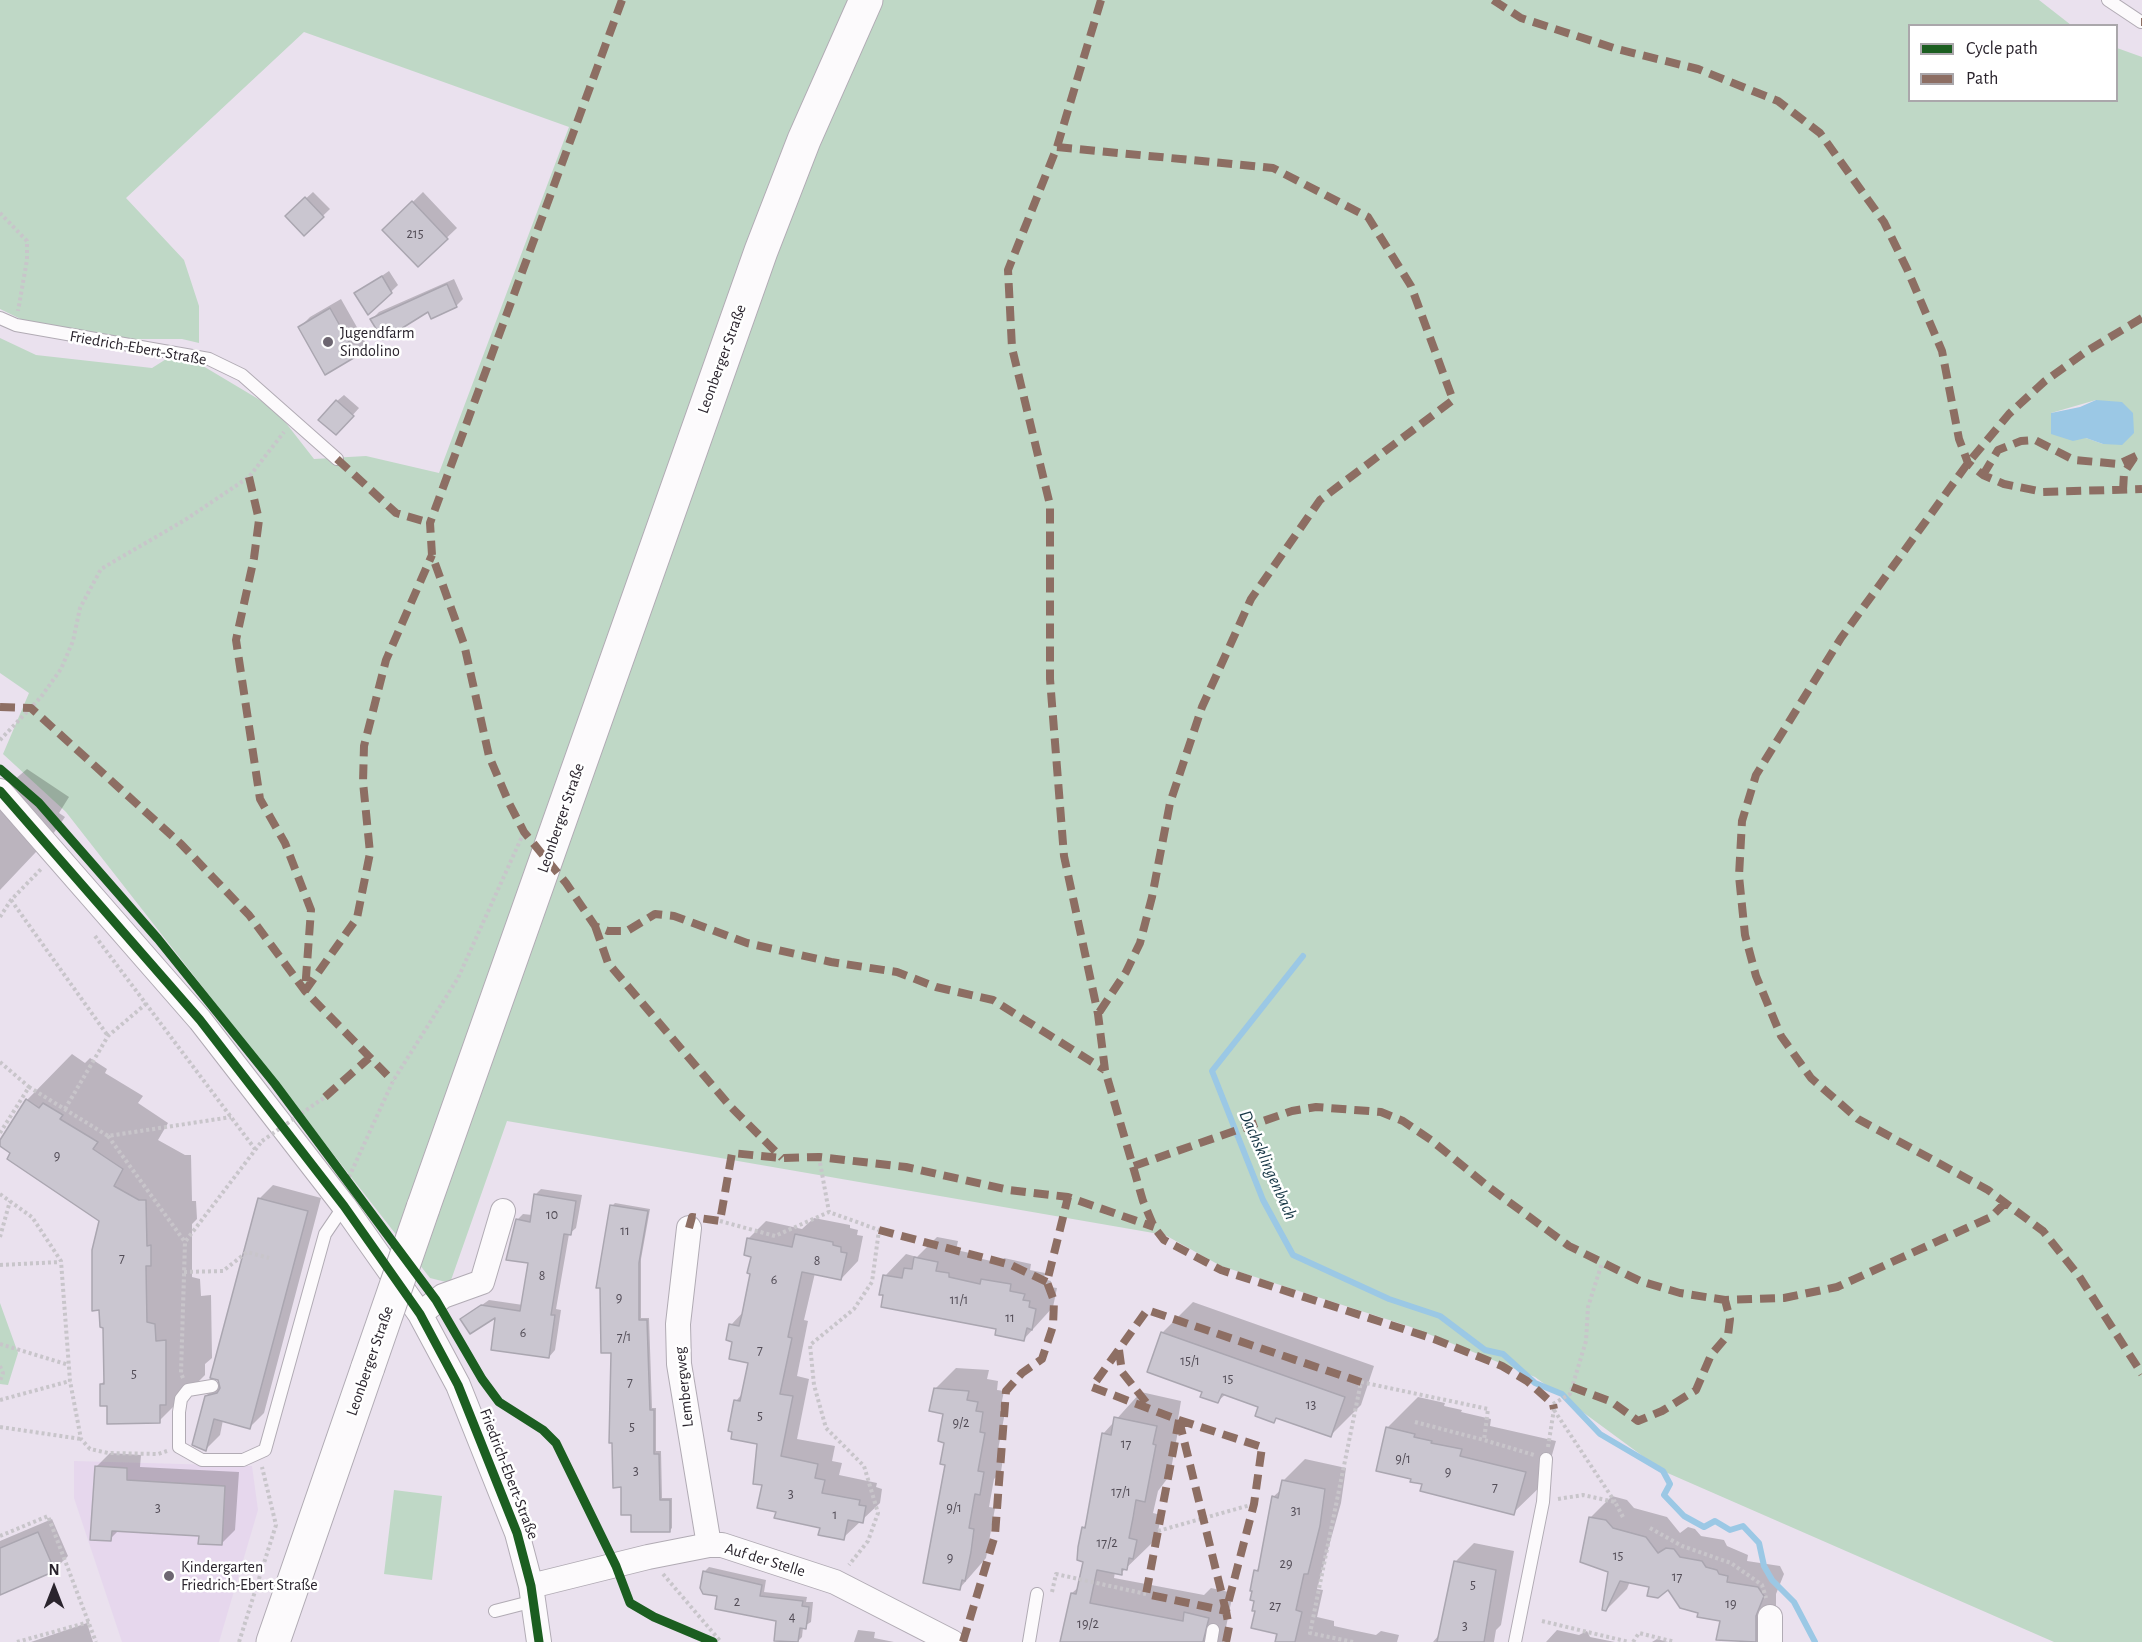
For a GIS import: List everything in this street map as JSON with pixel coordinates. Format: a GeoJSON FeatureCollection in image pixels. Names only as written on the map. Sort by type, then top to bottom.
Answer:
{"type":"FeatureCollection","features":[{"type":"Feature","properties":{"kind":"main road","name":"Leonberger Straße"},"geometry":{"type":"LineString","coordinates":[[273,1642],[423,1208],[761,251],[804,140],[866,0]]}},
{"type":"Feature","properties":{"kind":"street","name":"Friedrich-Ebert-Straße"},"geometry":{"type":"LineString","coordinates":[[0,791],[200,1020],[344,1206],[420,1314],[458,1384],[503,1494],[517,1533],[533,1593],[539,1642]]}},
{"type":"Feature","properties":{"kind":"street"},"geometry":{"type":"LineString","coordinates":[[420,1314],[443,1296],[482,1282],[503,1211]]}},
{"type":"Feature","properties":{"kind":"street","name":"Lembergweg"},"geometry":{"type":"LineString","coordinates":[[689,1228],[678,1324],[679,1364],[709,1545]]}},
{"type":"Feature","properties":{"kind":"street","name":"Auf der Stelle"},"geometry":{"type":"LineString","coordinates":[[533,1593],[648,1557],[709,1545],[722,1545],[835,1582],[952,1642]]}},
{"type":"Feature","properties":{"kind":"street"},"geometry":{"type":"LineString","coordinates":[[1770,1617],[1770,1642]]}},
{"type":"Feature","properties":{"kind":"lane"},"geometry":{"type":"LineString","coordinates":[[2108,0],[2141,22]]}},
{"type":"Feature","properties":{"kind":"lane","name":"Friedrich-Ebert-Straße"},"geometry":{"type":"LineString","coordinates":[[0,318],[16,325],[209,359],[242,375],[337,459]]}},
{"type":"Feature","properties":{"kind":"lane"},"geometry":{"type":"LineString","coordinates":[[212,1386],[188,1390],[182,1399],[178,1412],[179,1447],[202,1460],[243,1460],[266,1450],[325,1234],[344,1206]]}},
{"type":"Feature","properties":{"kind":"lane"},"geometry":{"type":"LineString","coordinates":[[1515,1642],[1543,1502],[1546,1459]]}},
{"type":"Feature","properties":{"kind":"lane"},"geometry":{"type":"LineString","coordinates":[[495,1611],[533,1593]]}},
{"type":"Feature","properties":{"kind":"lane"},"geometry":{"type":"LineString","coordinates":[[1029,1642],[1037,1594]]}},
{"type":"Feature","properties":{"kind":"path"},"geometry":{"type":"LineString","coordinates":[[0,213],[27,241],[27,261],[16,325]]}},
{"type":"Feature","properties":{"kind":"path"},"geometry":{"type":"LineString","coordinates":[[0,740],[41,697],[61,669],[73,641],[80,608],[101,569],[185,520],[249,477],[293,421]]}},
{"type":"Feature","properties":{"kind":"path"},"geometry":{"type":"LineString","coordinates":[[347,1180],[393,1081],[458,978],[524,832]]}},
{"type":"Feature","properties":{"kind":"path"},"geometry":{"type":"LineString","coordinates":[[35,859],[49,876]]}},
{"type":"Feature","properties":{"kind":"path"},"geometry":{"type":"LineString","coordinates":[[0,917],[11,900],[42,867]]}},
{"type":"Feature","properties":{"kind":"path"},"geometry":{"type":"LineString","coordinates":[[11,900],[108,1036]]}},
{"type":"Feature","properties":{"kind":"path"},"geometry":{"type":"LineString","coordinates":[[91,931],[255,1149]]}},
{"type":"Feature","properties":{"kind":"path"},"geometry":{"type":"LineString","coordinates":[[65,1109],[108,1036],[147,1003]]}},
{"type":"Feature","properties":{"kind":"path"},"geometry":{"type":"LineString","coordinates":[[0,1062],[29,1087],[108,1136],[184,1242],[181,1373],[188,1390]]}},
{"type":"Feature","properties":{"kind":"path"},"geometry":{"type":"LineString","coordinates":[[0,1132],[29,1087]]}},
{"type":"Feature","properties":{"kind":"path"},"geometry":{"type":"LineString","coordinates":[[184,1242],[255,1149],[325,1097]]}},
{"type":"Feature","properties":{"kind":"path"},"geometry":{"type":"LineString","coordinates":[[108,1136],[231,1117]]}},
{"type":"Feature","properties":{"kind":"path"},"geometry":{"type":"LineString","coordinates":[[819,1157],[829,1212]]}},
{"type":"Feature","properties":{"kind":"path"},"geometry":{"type":"LineString","coordinates":[[0,1194],[32,1217],[61,1262],[70,1380],[81,1438],[90,1449],[108,1453],[158,1454],[179,1447]]}},
{"type":"Feature","properties":{"kind":"path"},"geometry":{"type":"LineString","coordinates":[[0,1237],[10,1202]]}},
{"type":"Feature","properties":{"kind":"path"},"geometry":{"type":"LineString","coordinates":[[720,1221],[775,1236],[829,1212],[879,1230],[872,1282],[854,1309],[810,1346],[814,1384],[826,1428],[864,1466],[878,1513],[868,1540],[835,1582]]}},
{"type":"Feature","properties":{"kind":"path"},"geometry":{"type":"LineString","coordinates":[[184,1272],[223,1271],[247,1252],[269,1258]]}},
{"type":"Feature","properties":{"kind":"path"},"geometry":{"type":"LineString","coordinates":[[0,1265],[61,1262]]}},
{"type":"Feature","properties":{"kind":"path"},"geometry":{"type":"LineString","coordinates":[[1553,1404],[1570,1394],[1586,1341],[1588,1307],[1602,1263]]}},
{"type":"Feature","properties":{"kind":"path"},"geometry":{"type":"LineString","coordinates":[[0,1344],[69,1365]]}},
{"type":"Feature","properties":{"kind":"path"},"geometry":{"type":"LineString","coordinates":[[0,1366],[3,1373],[0,1380]]}},
{"type":"Feature","properties":{"kind":"path"},"geometry":{"type":"LineString","coordinates":[[0,1400],[70,1380]]}},
{"type":"Feature","properties":{"kind":"path"},"geometry":{"type":"LineString","coordinates":[[1353,1642],[1310,1633],[1361,1382],[1488,1409],[1484,1440]]}},
{"type":"Feature","properties":{"kind":"path"},"geometry":{"type":"LineString","coordinates":[[1415,1422],[1546,1459],[1554,1409],[1624,1519]]}},
{"type":"Feature","properties":{"kind":"path"},"geometry":{"type":"LineString","coordinates":[[0,1427],[81,1438]]}},
{"type":"Feature","properties":{"kind":"path"},"geometry":{"type":"LineString","coordinates":[[239,1642],[276,1525],[259,1453]]}},
{"type":"Feature","properties":{"kind":"path"},"geometry":{"type":"LineString","coordinates":[[1543,1502],[1583,1495],[1615,1502]]}},
{"type":"Feature","properties":{"kind":"path"},"geometry":{"type":"LineString","coordinates":[[1158,1531],[1254,1504]]}},
{"type":"Feature","properties":{"kind":"path"},"geometry":{"type":"LineString","coordinates":[[0,1536],[48,1516],[96,1642]]}},
{"type":"Feature","properties":{"kind":"path"},"geometry":{"type":"LineString","coordinates":[[1650,1528],[1682,1546],[1731,1563],[1762,1585],[1770,1617]]}},
{"type":"Feature","properties":{"kind":"path"},"geometry":{"type":"LineString","coordinates":[[648,1557],[721,1642]]}},
{"type":"Feature","properties":{"kind":"path"},"geometry":{"type":"LineString","coordinates":[[1051,1597],[1056,1574],[1146,1594]]}},
{"type":"Feature","properties":{"kind":"path"},"geometry":{"type":"LineString","coordinates":[[1542,1621],[1631,1642],[1639,1633],[1675,1642]]}},
{"type":"Feature","properties":{"kind":"path"},"geometry":{"type":"LineString","coordinates":[[17,1642],[89,1622]]}},
{"type":"Feature","properties":{"kind":"path"},"geometry":{"type":"LineString","coordinates":[[697,1634],[713,1642]]}},
{"type":"Feature","properties":{"kind":"shaded area","name":"Kindergarten Friedrich-Ebert Straße"},"geometry":{"type":"Polygon","coordinates":[[[74,1461],[252,1466],[258,1510],[219,1642],[122,1642],[74,1498],[74,1461]]]}},
{"type":"Feature","properties":{"kind":"green space"},"geometry":{"type":"Polygon","coordinates":[[[0,0],[2039,0],[2070,24],[1908,24],[1908,102],[2118,102],[2118,48],[2142,57],[2142,1642],[2054,1642],[1663,1471],[1535,1377],[1411,1327],[1221,1266],[1165,1235],[507,1121],[450,1283],[430,1278],[66,812],[3,754],[29,693],[0,673],[0,338],[36,355],[152,368],[171,356],[203,366],[275,409],[314,459],[366,456],[439,473],[569,127],[304,32],[126,198],[184,260],[199,306],[199,343],[182,339],[117,339],[37,327],[0,309],[0,0]],[[2096,400],[2051,413],[2086,438],[2103,444],[2096,400]]]}},
{"type":"Feature","properties":{"kind":"green space"},"geometry":{"type":"Polygon","coordinates":[[[0,1303],[18,1353],[8,1385],[0,1384],[0,1303]]]}},
{"type":"Feature","properties":{"kind":"green space"},"geometry":{"type":"Polygon","coordinates":[[[394,1490],[442,1496],[432,1580],[384,1574],[394,1490]]]}},
{"type":"Feature","properties":{"kind":"water"},"geometry":{"type":"Polygon","coordinates":[[[2096,400],[2122,402],[2133,413],[2134,433],[2122,445],[2103,444],[2086,438],[2073,441],[2051,434],[2051,413],[2080,407],[2096,400]]]}},
{"type":"Feature","properties":{"kind":"building"},"geometry":{"type":"Polygon","coordinates":[[[305,197],[324,217],[304,236],[285,216],[305,197]]]}},
{"type":"Feature","properties":{"kind":"building"},"geometry":{"type":"Polygon","coordinates":[[[412,201],[448,239],[418,267],[382,230],[412,201]]]}},
{"type":"Feature","properties":{"kind":"building"},"geometry":{"type":"Polygon","coordinates":[[[382,276],[392,293],[368,315],[354,293],[382,276]]]}},
{"type":"Feature","properties":{"kind":"building"},"geometry":{"type":"Polygon","coordinates":[[[447,284],[457,307],[431,319],[428,312],[383,340],[370,319],[447,284]]]}},
{"type":"Feature","properties":{"kind":"building","name":"Jugendfarm Sindolino"},"geometry":{"type":"Polygon","coordinates":[[[330,308],[357,356],[325,375],[298,327],[330,308]]]}},
{"type":"Feature","properties":{"kind":"building"},"geometry":{"type":"Polygon","coordinates":[[[336,400],[354,416],[336,435],[318,420],[336,400]]]}},
{"type":"Feature","properties":{"kind":"building"},"geometry":{"type":"Polygon","coordinates":[[[26,1099],[39,1108],[43,1103],[63,1115],[60,1119],[98,1142],[93,1149],[123,1169],[114,1186],[139,1200],[146,1200],[147,1246],[151,1245],[151,1266],[146,1266],[147,1322],[155,1324],[156,1341],[166,1340],[166,1405],[160,1405],[160,1423],[107,1424],[107,1406],[100,1406],[100,1384],[104,1384],[103,1328],[100,1327],[99,1310],[92,1311],[92,1250],[99,1221],[7,1159],[10,1153],[0,1146],[0,1140],[26,1099]]]}},
{"type":"Feature","properties":{"kind":"building"},"geometry":{"type":"Polygon","coordinates":[[[534,1194],[576,1201],[571,1235],[564,1234],[551,1315],[555,1315],[549,1358],[491,1350],[495,1318],[470,1334],[460,1319],[481,1305],[520,1311],[528,1263],[506,1260],[516,1219],[530,1222],[534,1194]]]}},
{"type":"Feature","properties":{"kind":"building"},"geometry":{"type":"Polygon","coordinates":[[[258,1198],[308,1211],[250,1429],[214,1419],[206,1451],[192,1445],[205,1396],[217,1393],[220,1388],[218,1380],[210,1378],[258,1198]]]}},
{"type":"Feature","properties":{"kind":"building"},"geometry":{"type":"Polygon","coordinates":[[[610,1205],[648,1211],[639,1263],[639,1320],[647,1320],[650,1410],[654,1410],[654,1454],[659,1454],[660,1500],[670,1500],[670,1532],[631,1532],[631,1515],[621,1515],[621,1487],[613,1488],[612,1443],[609,1443],[611,1353],[601,1353],[600,1288],[596,1288],[610,1205]]]}},
{"type":"Feature","properties":{"kind":"building"},"geometry":{"type":"Polygon","coordinates":[[[795,1234],[833,1242],[833,1245],[841,1247],[841,1252],[847,1253],[841,1280],[802,1272],[788,1337],[792,1338],[780,1394],[793,1396],[781,1456],[818,1464],[815,1478],[825,1480],[822,1493],[860,1500],[859,1505],[866,1506],[863,1523],[848,1520],[844,1540],[818,1535],[820,1528],[774,1518],[776,1512],[757,1508],[762,1485],[753,1484],[757,1444],[731,1439],[732,1432],[728,1431],[734,1400],[740,1401],[748,1363],[729,1359],[732,1342],[726,1340],[729,1324],[739,1326],[742,1314],[750,1274],[747,1273],[751,1257],[744,1255],[747,1238],[792,1247],[795,1234]]]}},
{"type":"Feature","properties":{"kind":"building"},"geometry":{"type":"Polygon","coordinates":[[[914,1257],[938,1262],[936,1271],[949,1273],[949,1277],[980,1284],[981,1279],[1011,1284],[1010,1291],[1025,1294],[1023,1300],[1030,1301],[1029,1307],[1036,1309],[1032,1330],[1027,1328],[1024,1341],[995,1335],[996,1329],[881,1307],[883,1295],[879,1295],[883,1275],[902,1278],[904,1268],[912,1269],[914,1257]]]}},
{"type":"Feature","properties":{"kind":"building"},"geometry":{"type":"Polygon","coordinates":[[[1161,1332],[1345,1397],[1331,1437],[1276,1418],[1274,1423],[1255,1416],[1258,1407],[1222,1394],[1218,1403],[1200,1397],[1202,1392],[1147,1372],[1161,1332]]]}},
{"type":"Feature","properties":{"kind":"building"},"geometry":{"type":"Polygon","coordinates":[[[934,1388],[969,1391],[967,1400],[978,1402],[976,1411],[983,1412],[980,1432],[985,1433],[978,1471],[984,1472],[980,1495],[975,1494],[969,1528],[974,1529],[971,1552],[965,1581],[962,1580],[960,1590],[923,1583],[945,1465],[940,1464],[944,1443],[938,1441],[943,1414],[929,1411],[934,1388]]]}},
{"type":"Feature","properties":{"kind":"building"},"geometry":{"type":"Polygon","coordinates":[[[1114,1417],[1157,1426],[1153,1444],[1156,1445],[1145,1502],[1136,1500],[1129,1538],[1137,1540],[1133,1559],[1129,1558],[1127,1570],[1122,1569],[1122,1575],[1097,1570],[1090,1603],[1183,1621],[1184,1612],[1209,1618],[1203,1642],[1060,1642],[1071,1593],[1076,1594],[1083,1562],[1077,1560],[1078,1547],[1082,1527],[1085,1528],[1102,1433],[1111,1435],[1114,1417]]]}},
{"type":"Feature","properties":{"kind":"building"},"geometry":{"type":"Polygon","coordinates":[[[1386,1427],[1415,1434],[1414,1437],[1432,1441],[1431,1443],[1462,1449],[1460,1456],[1526,1472],[1514,1515],[1420,1491],[1422,1484],[1410,1482],[1411,1479],[1376,1471],[1386,1427]]]}},
{"type":"Feature","properties":{"kind":"building"},"geometry":{"type":"Polygon","coordinates":[[[95,1466],[127,1468],[127,1480],[225,1486],[222,1545],[198,1544],[199,1536],[112,1531],[111,1541],[90,1540],[95,1466]]]}},
{"type":"Feature","properties":{"kind":"building"},"geometry":{"type":"Polygon","coordinates":[[[1282,1480],[1325,1489],[1320,1526],[1308,1574],[1304,1574],[1296,1610],[1302,1612],[1295,1642],[1275,1642],[1277,1634],[1251,1628],[1255,1611],[1252,1611],[1254,1601],[1250,1600],[1254,1570],[1258,1571],[1272,1496],[1278,1498],[1282,1480]]]}},
{"type":"Feature","properties":{"kind":"building"},"geometry":{"type":"Polygon","coordinates":[[[1589,1517],[1606,1520],[1613,1528],[1646,1537],[1658,1553],[1666,1548],[1674,1549],[1680,1557],[1702,1561],[1706,1567],[1728,1576],[1727,1582],[1758,1587],[1764,1596],[1756,1616],[1756,1642],[1716,1640],[1720,1621],[1697,1617],[1698,1613],[1680,1608],[1668,1590],[1658,1598],[1647,1596],[1649,1587],[1620,1581],[1606,1611],[1602,1610],[1608,1572],[1580,1562],[1589,1517]]]}},
{"type":"Feature","properties":{"kind":"building"},"geometry":{"type":"Polygon","coordinates":[[[38,1532],[55,1571],[0,1595],[0,1548],[38,1532]]]}},
{"type":"Feature","properties":{"kind":"building"},"geometry":{"type":"Polygon","coordinates":[[[1454,1561],[1496,1570],[1484,1642],[1437,1642],[1454,1561]]]}},
{"type":"Feature","properties":{"kind":"building"},"geometry":{"type":"Polygon","coordinates":[[[703,1571],[762,1585],[760,1596],[803,1601],[802,1606],[809,1607],[806,1629],[800,1628],[798,1642],[774,1641],[776,1621],[715,1609],[717,1596],[703,1594],[700,1588],[703,1571]]]}},
{"type":"Feature","properties":{"kind":"waterway","name":"Dachsklingenbach"},"geometry":{"type":"LineString","coordinates":[[1303,956],[1212,1071],[1263,1200],[1293,1255],[1389,1299],[1440,1316],[1485,1350],[1503,1354],[1535,1383],[1562,1394],[1600,1434],[1663,1471],[1670,1484],[1664,1495],[1684,1516],[1704,1527],[1715,1521],[1730,1530],[1743,1526],[1759,1543],[1764,1566],[1772,1580],[1794,1602],[1815,1642]]}},
{"type":"Feature","properties":{"kind":"marked path"},"geometry":{"type":"LineString","coordinates":[[622,0],[430,523],[432,555],[464,644],[489,756],[509,803],[524,832],[566,883],[595,926],[608,931],[627,931],[655,914],[674,916],[747,943],[831,962],[897,972],[936,987],[993,1000],[1105,1070]]}},
{"type":"Feature","properties":{"kind":"marked path"},"geometry":{"type":"LineString","coordinates":[[1101,0],[1057,147],[1008,270],[1012,348],[1050,505],[1050,679],[1064,856],[1098,1014],[1105,1070],[1143,1201],[1154,1227],[1164,1240],[1221,1270],[1434,1339],[1502,1366],[1527,1381],[1553,1404],[1554,1409]]}},
{"type":"Feature","properties":{"kind":"marked path"},"geometry":{"type":"LineString","coordinates":[[1493,0],[1521,18],[1617,49],[1698,69],[1778,101],[1820,133],[1884,222],[1942,351],[1959,439],[1968,463],[1983,475],[2004,484],[2043,492],[2142,489]]}},
{"type":"Feature","properties":{"kind":"marked path"},"geometry":{"type":"LineString","coordinates":[[1057,147],[1273,168],[1368,217],[1411,286],[1453,400],[1320,500],[1251,599],[1202,707],[1170,803],[1152,897],[1140,943],[1126,972],[1098,1014]]}},
{"type":"Feature","properties":{"kind":"marked path"},"geometry":{"type":"LineString","coordinates":[[2142,318],[2087,351],[2045,381],[2009,414],[1968,463],[1841,638],[1756,775],[1742,821],[1739,876],[1745,935],[1756,976],[1781,1036],[1811,1078],[1858,1119],[1988,1190],[2043,1231],[2079,1276],[2142,1374]]}},
{"type":"Feature","properties":{"kind":"marked path"},"geometry":{"type":"LineString","coordinates":[[1983,475],[1998,450],[2021,441],[2035,440],[2074,460],[2119,464],[2142,453]]}},
{"type":"Feature","properties":{"kind":"marked path"},"geometry":{"type":"LineString","coordinates":[[2123,491],[2124,473],[2134,458]]}},
{"type":"Feature","properties":{"kind":"marked path"},"geometry":{"type":"LineString","coordinates":[[337,459],[396,513],[430,523]]}},
{"type":"Feature","properties":{"kind":"marked path"},"geometry":{"type":"LineString","coordinates":[[249,477],[259,520],[254,558],[236,640],[260,799],[285,843],[311,910],[305,991]]}},
{"type":"Feature","properties":{"kind":"marked path"},"geometry":{"type":"LineString","coordinates":[[305,991],[357,918],[370,853],[363,782],[364,746],[386,660],[432,555]]}},
{"type":"Feature","properties":{"kind":"marked path"},"geometry":{"type":"LineString","coordinates":[[0,707],[31,708],[181,844],[249,915],[305,991],[393,1081]]}},
{"type":"Feature","properties":{"kind":"marked path"},"geometry":{"type":"LineString","coordinates":[[595,926],[608,963],[730,1106],[782,1158]]}},
{"type":"Feature","properties":{"kind":"marked path"},"geometry":{"type":"LineString","coordinates":[[325,1097],[369,1058]]}},
{"type":"Feature","properties":{"kind":"marked path"},"geometry":{"type":"LineString","coordinates":[[1134,1166],[1292,1111],[1316,1107],[1381,1112],[1403,1121],[1431,1140],[1490,1188],[1569,1246],[1640,1281],[1680,1293],[1725,1300],[1784,1298],[1837,1287],[1991,1217],[2007,1201]]}},
{"type":"Feature","properties":{"kind":"marked path"},"geometry":{"type":"LineString","coordinates":[[689,1228],[692,1217],[720,1221],[732,1153],[782,1158],[819,1157],[906,1167],[1009,1190],[1068,1197],[1154,1227]]}},
{"type":"Feature","properties":{"kind":"marked path"},"geometry":{"type":"LineString","coordinates":[[963,1642],[995,1535],[1006,1391],[1022,1373],[1042,1359],[1053,1326],[1054,1301],[1047,1282],[1068,1197]]}},
{"type":"Feature","properties":{"kind":"marked path"},"geometry":{"type":"LineString","coordinates":[[879,1230],[1011,1265],[1047,1282]]}},
{"type":"Feature","properties":{"kind":"marked path"},"geometry":{"type":"LineString","coordinates":[[1572,1387],[1612,1402],[1638,1421],[1662,1411],[1696,1390],[1711,1355],[1728,1335],[1730,1319],[1725,1300]]}},
{"type":"Feature","properties":{"kind":"marked path"},"geometry":{"type":"LineString","coordinates":[[1226,1642],[1229,1627],[1226,1611],[1146,1594],[1179,1420],[1092,1387],[1147,1310],[1361,1382]]}},
{"type":"Feature","properties":{"kind":"marked path"},"geometry":{"type":"LineString","coordinates":[[1119,1350],[1122,1372],[1149,1406]]}},
{"type":"Feature","properties":{"kind":"marked path"},"geometry":{"type":"LineString","coordinates":[[1179,1420],[1262,1447],[1254,1504],[1226,1611],[1179,1420]]}},
{"type":"Feature","properties":{"kind":"cycle path"},"geometry":{"type":"LineString","coordinates":[[0,769],[39,803],[158,939],[275,1084],[436,1300],[482,1379],[499,1402],[543,1430],[556,1443],[616,1566],[630,1603],[654,1617],[713,1642]]}},
{"type":"Feature","properties":{"kind":"cycle path"},"geometry":{"type":"LineString","coordinates":[[0,791],[200,1020],[344,1206],[420,1314],[458,1385],[517,1533],[531,1586],[539,1642]]}},
{"type":"Feature","properties":{"kind":"place","name":"Jugendfarm Sindolino"},"geometry":{"type":"Point","coordinates":[328,342]}},
{"type":"Feature","properties":{"kind":"place","name":"Kindergarten Friedrich-Ebert Straße"},"geometry":{"type":"Point","coordinates":[169,1576]}}]}
